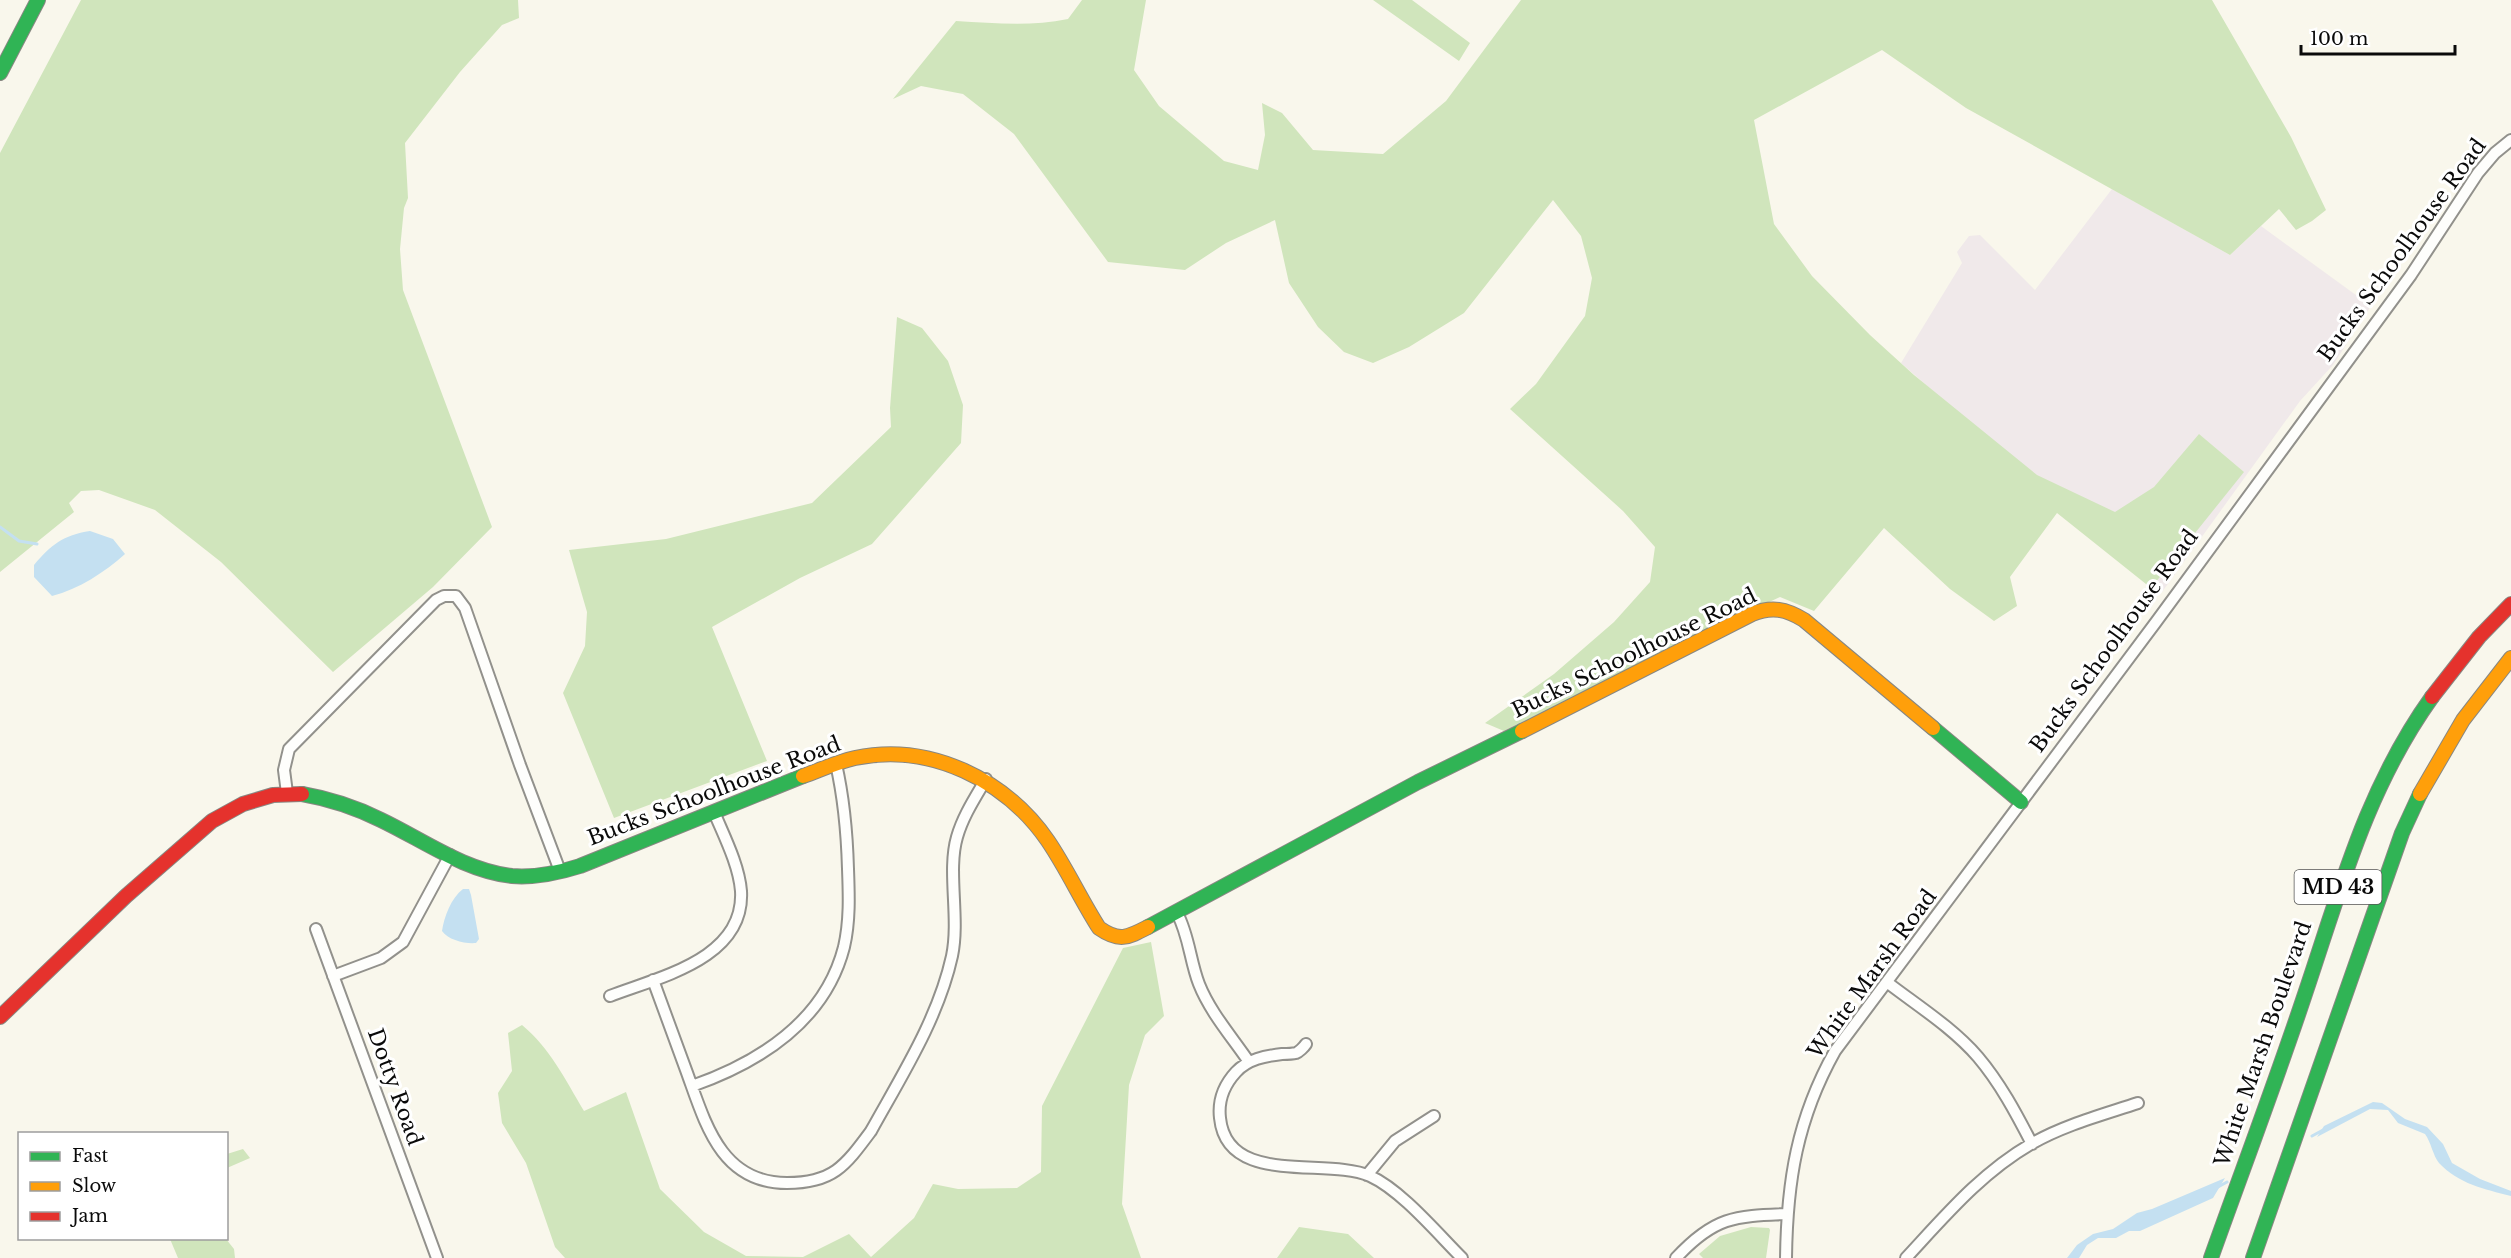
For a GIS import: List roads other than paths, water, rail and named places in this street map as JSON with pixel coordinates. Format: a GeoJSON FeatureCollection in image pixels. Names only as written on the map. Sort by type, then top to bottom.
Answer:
{"type":"FeatureCollection","features":[{"type":"Feature","properties":{"kind":"main road"},"geometry":{"type":"LineString","coordinates":[[0,73],[38,0]]}},
{"type":"Feature","properties":{"kind":"main road","name":"White Marsh Boulevard"},"geometry":{"type":"LineString","coordinates":[[2211,1258],[2307,989],[2332,906],[2374,798],[2401,744],[2432,694],[2464,653],[2511,604]]}},
{"type":"Feature","properties":{"kind":"main road","name":"Bucks Schoolhouse Road"},"geometry":{"type":"LineString","coordinates":[[0,1017],[126,896],[197,833],[240,804],[287,793],[313,794],[351,804],[450,855],[485,870],[511,876],[535,877],[560,871],[836,764],[869,756],[907,755],[950,764],[986,780],[1011,798],[1035,824],[1103,932],[1118,939],[1130,937],[1177,914],[1418,782],[1606,690],[1752,614],[1769,608],[1784,609],[1804,620],[2021,802]]}},
{"type":"Feature","properties":{"kind":"main road","name":"MD 43"},"geometry":{"type":"LineString","coordinates":[[2254,1258],[2402,833],[2430,772],[2454,732],[2476,699],[2511,658]]}},
{"type":"Feature","properties":{"kind":"street","name":"Bucks Schoolhouse Road"},"geometry":{"type":"LineString","coordinates":[[2021,802],[2411,274],[2478,173],[2495,153],[2511,140]]}},
{"type":"Feature","properties":{"kind":"street"},"geometry":{"type":"LineString","coordinates":[[287,793],[284,770],[289,749],[436,600],[444,596],[456,596],[465,608],[560,871]]}},
{"type":"Feature","properties":{"kind":"street"},"geometry":{"type":"LineString","coordinates":[[692,1086],[741,1065],[785,1038],[815,1007],[831,982],[844,946],[850,902],[843,795],[836,764]]}},
{"type":"Feature","properties":{"kind":"street"},"geometry":{"type":"LineString","coordinates":[[653,980],[714,1141],[734,1166],[748,1174],[776,1183],[806,1183],[820,1180],[835,1172],[871,1131],[933,1016],[945,986],[956,931],[954,871],[957,839],[970,806],[986,780]]}},
{"type":"Feature","properties":{"kind":"street","name":"White Marsh Road"},"geometry":{"type":"LineString","coordinates":[[1786,1258],[1786,1214],[1794,1155],[1804,1122],[1825,1070],[1835,1051],[2021,802]]}},
{"type":"Feature","properties":{"kind":"street"},"geometry":{"type":"LineString","coordinates":[[610,996],[653,980],[708,955],[724,940],[737,916],[741,891],[739,878],[714,812]]}},
{"type":"Feature","properties":{"kind":"street"},"geometry":{"type":"LineString","coordinates":[[333,976],[381,958],[403,942],[450,855]]}},
{"type":"Feature","properties":{"kind":"street"},"geometry":{"type":"LineString","coordinates":[[1177,914],[1183,924],[1200,986],[1215,1013],[1249,1062]]}},
{"type":"Feature","properties":{"kind":"street","name":"Dotty Road"},"geometry":{"type":"LineString","coordinates":[[316,929],[437,1258]]}},
{"type":"Feature","properties":{"kind":"street"},"geometry":{"type":"LineString","coordinates":[[1887,983],[1952,1032],[1977,1056],[2011,1103],[2032,1144]]}},
{"type":"Feature","properties":{"kind":"street"},"geometry":{"type":"LineString","coordinates":[[1306,1044],[1296,1053],[1267,1056],[1249,1062],[1237,1071],[1228,1082],[1221,1097],[1220,1121],[1226,1137],[1237,1150],[1253,1161],[1268,1165],[1333,1168],[1367,1175],[1392,1191],[1462,1258]]}},
{"type":"Feature","properties":{"kind":"street"},"geometry":{"type":"LineString","coordinates":[[1906,1258],[1982,1179],[2032,1144],[2077,1123],[2138,1103]]}},
{"type":"Feature","properties":{"kind":"street"},"geometry":{"type":"LineString","coordinates":[[1367,1175],[1395,1141],[1434,1116]]}},
{"type":"Feature","properties":{"kind":"street"},"geometry":{"type":"LineString","coordinates":[[1676,1258],[1704,1234],[1725,1220],[1743,1215],[1786,1214]]}},
{"type":"Feature","properties":{"kind":"water"},"geometry":{"type":"Polygon","coordinates":[[[90,531],[113,539],[125,554],[91,579],[52,596],[34,577],[34,565],[58,542],[72,535],[90,531]]]}},
{"type":"Feature","properties":{"kind":"water"},"geometry":{"type":"Polygon","coordinates":[[[463,889],[469,889],[471,895],[479,939],[476,943],[457,941],[442,931],[449,908],[463,889]]]}},
{"type":"Feature","properties":{"kind":"water"},"geometry":{"type":"Polygon","coordinates":[[[2373,1102],[2382,1103],[2405,1119],[2427,1127],[2443,1144],[2452,1163],[2480,1179],[2511,1191],[2511,1196],[2472,1185],[2455,1176],[2439,1163],[2425,1134],[2398,1123],[2388,1110],[2370,1109],[2317,1137],[2324,1126],[2373,1102]]]}},
{"type":"Feature","properties":{"kind":"water"},"geometry":{"type":"Polygon","coordinates":[[[2225,1178],[2213,1198],[2140,1231],[2129,1231],[2116,1238],[2098,1238],[2087,1245],[2079,1258],[2067,1258],[2077,1245],[2093,1234],[2113,1229],[2137,1213],[2152,1209],[2225,1178]]]}},
{"type":"Feature","properties":{"kind":"waterway"},"geometry":{"type":"LineString","coordinates":[[0,527],[19,541],[37,544]]}},
{"type":"Feature","properties":{"kind":"waterway"},"geometry":{"type":"LineString","coordinates":[[2312,1136],[2323,1130]]}},
{"type":"Feature","properties":{"kind":"waterway"},"geometry":{"type":"LineString","coordinates":[[2218,1187],[2227,1182]]}}]}
